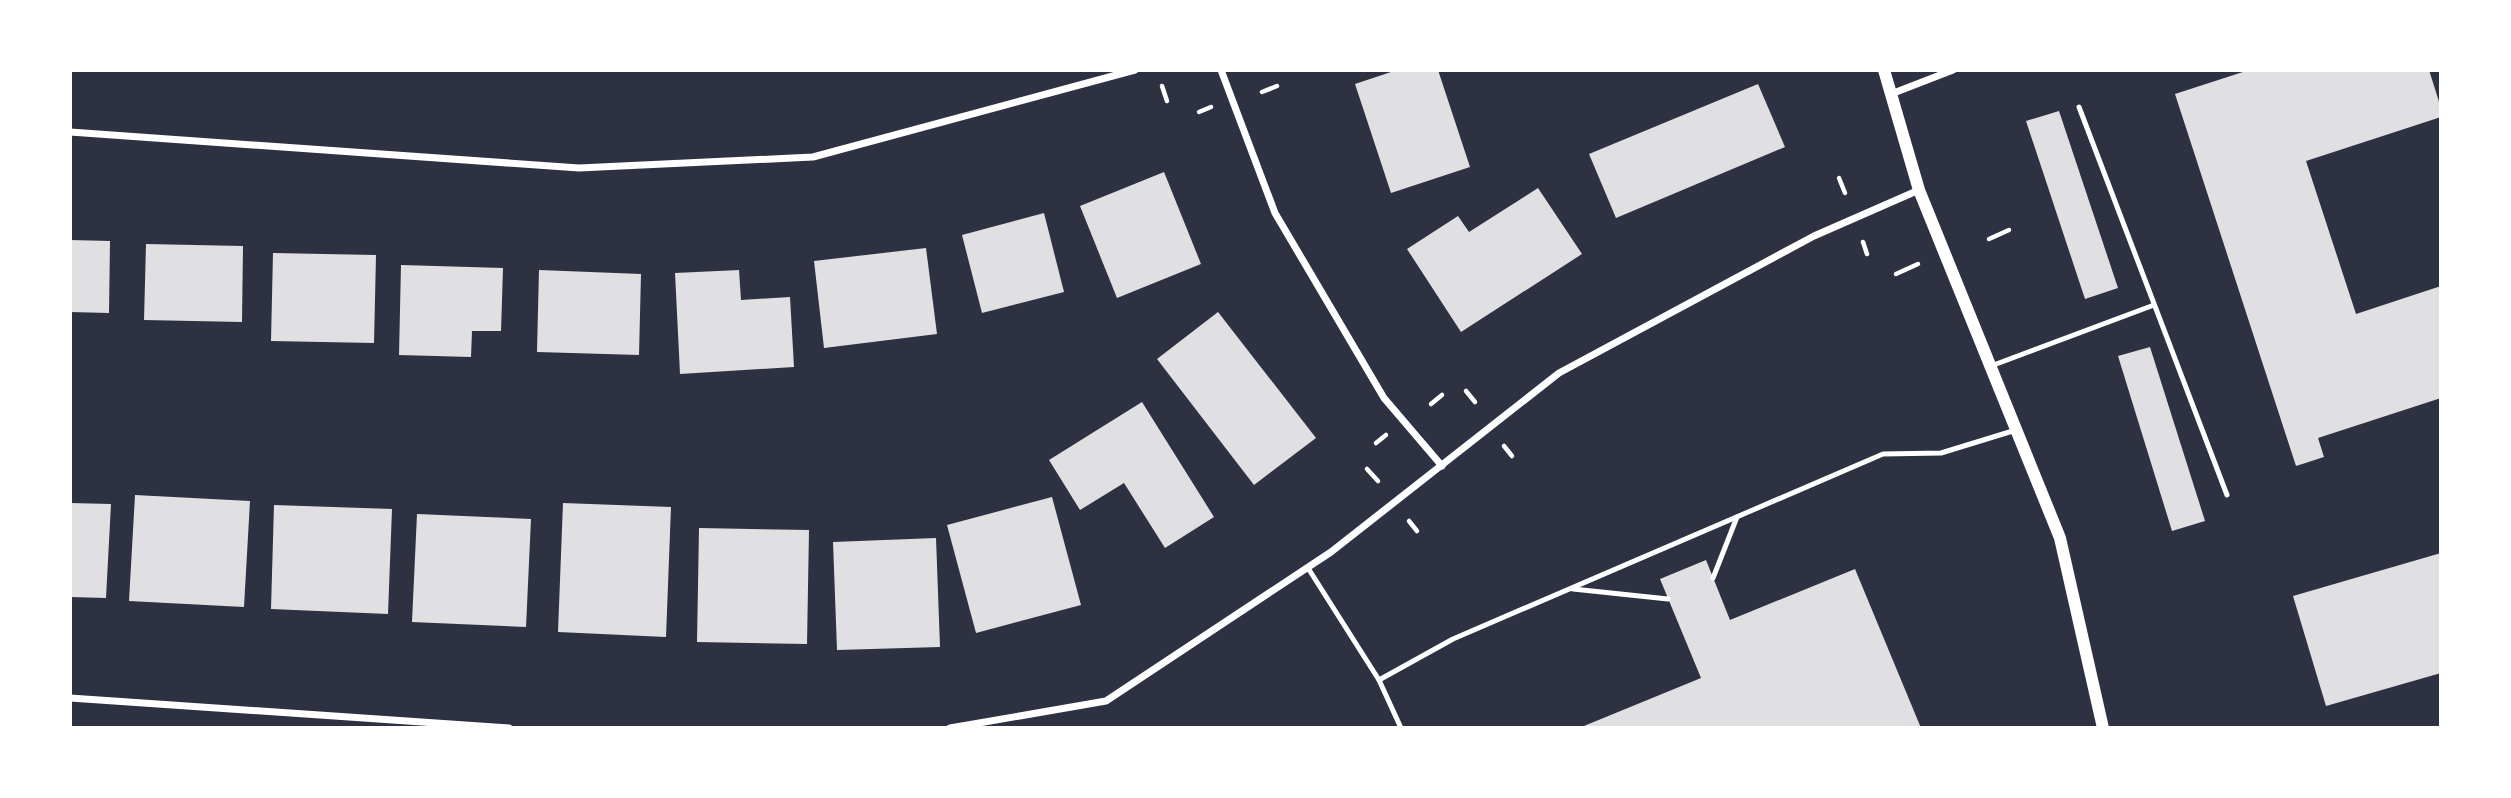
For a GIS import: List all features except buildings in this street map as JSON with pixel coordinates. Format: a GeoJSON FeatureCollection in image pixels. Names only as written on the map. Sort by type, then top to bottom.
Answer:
{"type":"FeatureCollection","features":[{"type":"Feature","properties":{"kind":"street"},"geometry":{"type":"LineString","coordinates":[[70,132],[579,167],[813,156],[1136,70]]}},
{"type":"Feature","properties":{"kind":"street"},"geometry":{"type":"LineString","coordinates":[[1221,70],[1275,213],[1384,398],[1442,466]]}},
{"type":"Feature","properties":{"kind":"street"},"geometry":{"type":"LineString","coordinates":[[1884,70],[1919,190],[2060,538],[2103,728]]}},
{"type":"Feature","properties":{"kind":"street"},"geometry":{"type":"LineString","coordinates":[[1891,94],[1953,70]]}},
{"type":"Feature","properties":{"kind":"street"},"geometry":{"type":"LineString","coordinates":[[950,728],[1106,701],[1308,568],[1559,373],[1814,236],[1919,190]]}},
{"type":"Feature","properties":{"kind":"street"},"geometry":{"type":"LineString","coordinates":[[70,698],[509,728]]}},
{"type":"Feature","properties":{"kind":"lane"},"geometry":{"type":"LineString","coordinates":[[2079,107],[2227,495]]}},
{"type":"Feature","properties":{"kind":"lane"},"geometry":{"type":"LineString","coordinates":[[1991,366],[2154,306]]}},
{"type":"Feature","properties":{"kind":"lane"},"geometry":{"type":"LineString","coordinates":[[1379,680],[1453,639],[1884,454],[1941,453],[2016,430]]}},
{"type":"Feature","properties":{"kind":"lane"},"geometry":{"type":"LineString","coordinates":[[1713,578],[1737,517]]}},
{"type":"Feature","properties":{"kind":"lane"},"geometry":{"type":"LineString","coordinates":[[1308,568],[1379,680],[1400,726],[1392,728]]}},
{"type":"Feature","properties":{"kind":"lane"},"geometry":{"type":"LineString","coordinates":[[1570,589],[1668,599]]}},
{"type":"Feature","properties":{"kind":"path"},"geometry":{"type":"LineString","coordinates":[[1162,86],[1167,101]]}},
{"type":"Feature","properties":{"kind":"path"},"geometry":{"type":"LineString","coordinates":[[1262,92],[1277,86]]}},
{"type":"Feature","properties":{"kind":"path"},"geometry":{"type":"LineString","coordinates":[[1839,178],[1845,193]]}},
{"type":"Feature","properties":{"kind":"path"},"geometry":{"type":"LineString","coordinates":[[1989,239],[2009,230]]}},
{"type":"Feature","properties":{"kind":"path"},"geometry":{"type":"LineString","coordinates":[[1862,240],[1867,254]]}},
{"type":"Feature","properties":{"kind":"path"},"geometry":{"type":"LineString","coordinates":[[1896,274],[1918,264]]}},
{"type":"Feature","properties":{"kind":"path"},"geometry":{"type":"LineString","coordinates":[[1466,391],[1475,402]]}},
{"type":"Feature","properties":{"kind":"path"},"geometry":{"type":"LineString","coordinates":[[1431,404],[1442,395]]}},
{"type":"Feature","properties":{"kind":"path"},"geometry":{"type":"LineString","coordinates":[[1376,443],[1387,434]]}},
{"type":"Feature","properties":{"kind":"path"},"geometry":{"type":"LineString","coordinates":[[1503,444],[1513,456]]}},
{"type":"Feature","properties":{"kind":"path"},"geometry":{"type":"LineString","coordinates":[[1367,469],[1378,481]]}},
{"type":"Feature","properties":{"kind":"path"},"geometry":{"type":"LineString","coordinates":[[1407,519],[1417,531]]}}]}
